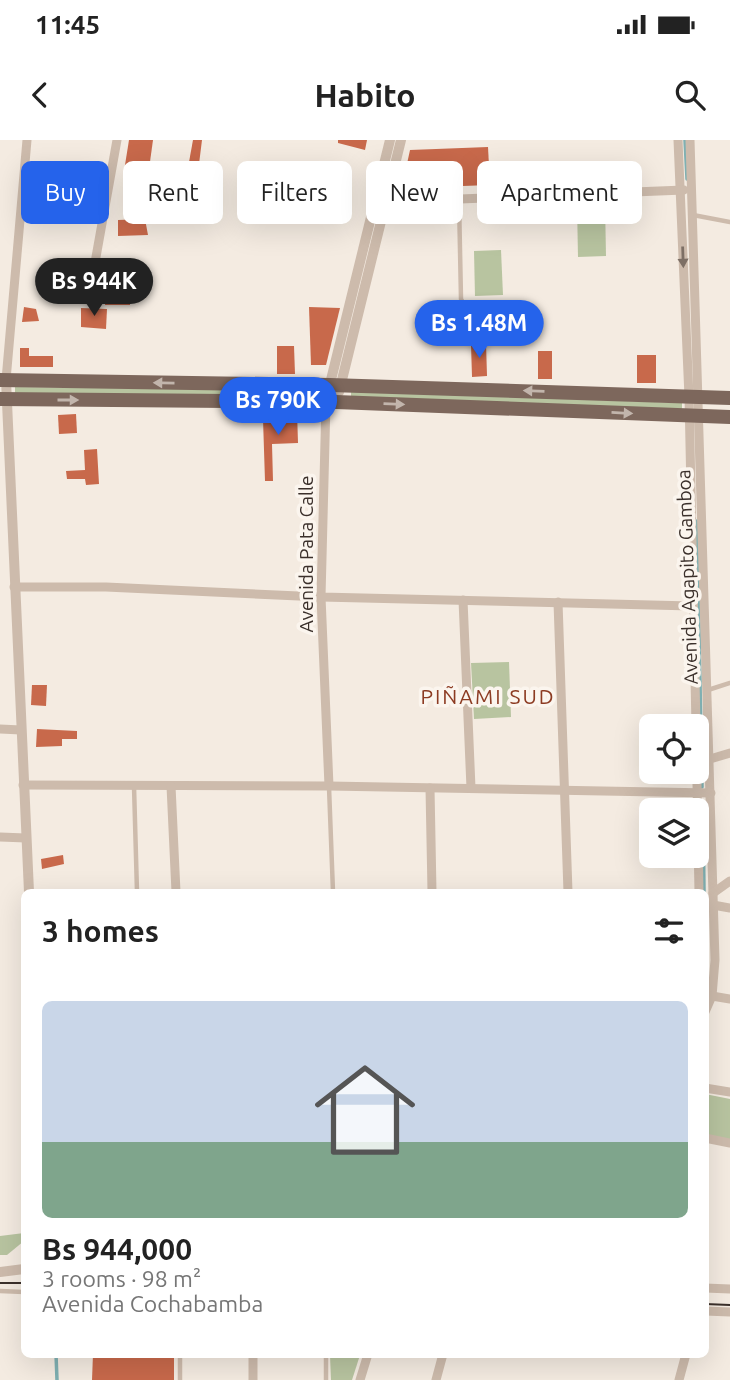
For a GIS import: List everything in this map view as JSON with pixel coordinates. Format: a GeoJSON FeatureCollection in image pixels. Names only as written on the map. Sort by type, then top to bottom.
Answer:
{"type":"FeatureCollection","features":[{"type":"Feature","properties":{"kind":"main road"},"geometry":{"type":"LineString","coordinates":[[3,380],[335,385],[730,398]]}},
{"type":"Feature","properties":{"kind":"main road"},"geometry":{"type":"LineString","coordinates":[[2,400],[331,402],[730,417]]}},
{"type":"Feature","properties":{"kind":"street"},"geometry":{"type":"LineString","coordinates":[[27,140],[2,400],[29,889]]}},
{"type":"Feature","properties":{"kind":"street"},"geometry":{"type":"LineString","coordinates":[[89,296],[117,140]]}},
{"type":"Feature","properties":{"kind":"street","name":"Avenida Pata Calle"},"geometry":{"type":"LineString","coordinates":[[329,786],[321,597],[331,402],[390,140]]}},
{"type":"Feature","properties":{"kind":"street","name":"Avenida Pata Calle"},"geometry":{"type":"LineString","coordinates":[[396,161],[401,140]]}},
{"type":"Feature","properties":{"kind":"street","name":"Avenida Agapito Gamboa"},"geometry":{"type":"LineString","coordinates":[[678,140],[708,690],[713,893],[712,996],[709,1003]]}},
{"type":"Feature","properties":{"kind":"street","name":"Avenida Agapito Gamboa"},"geometry":{"type":"LineString","coordinates":[[690,140],[694,398]]}},
{"type":"Feature","properties":{"kind":"street"},"geometry":{"type":"LineString","coordinates":[[463,199],[692,190]]}},
{"type":"Feature","properties":{"kind":"street","name":"Avenida Pata Calle"},"geometry":{"type":"LineString","coordinates":[[335,385],[379,224]]}},
{"type":"Feature","properties":{"kind":"street","name":"Avenida Agapito Gamboa"},"geometry":{"type":"LineString","coordinates":[[695,417],[692,606],[696,714]]}},
{"type":"Feature","properties":{"kind":"street"},"geometry":{"type":"LineString","coordinates":[[14,587],[106,587],[321,597],[692,606]]}},
{"type":"Feature","properties":{"kind":"street"},"geometry":{"type":"LineString","coordinates":[[463,600],[471,789]]}},
{"type":"Feature","properties":{"kind":"street"},"geometry":{"type":"LineString","coordinates":[[558,602],[568,889]]}},
{"type":"Feature","properties":{"kind":"street"},"geometry":{"type":"LineString","coordinates":[[0,729],[21,730]]}},
{"type":"Feature","properties":{"kind":"street"},"geometry":{"type":"LineString","coordinates":[[710,759],[730,753]]}},
{"type":"Feature","properties":{"kind":"street","name":"Avenida Agapito Gamboa"},"geometry":{"type":"LineString","coordinates":[[698,784],[699,889]]}},
{"type":"Feature","properties":{"kind":"street"},"geometry":{"type":"LineString","coordinates":[[23,785],[329,786],[711,793]]}},
{"type":"Feature","properties":{"kind":"street"},"geometry":{"type":"LineString","coordinates":[[172,786],[176,889]]}},
{"type":"Feature","properties":{"kind":"street"},"geometry":{"type":"LineString","coordinates":[[430,788],[432,889]]}},
{"type":"Feature","properties":{"kind":"street"},"geometry":{"type":"LineString","coordinates":[[0,837],[26,838]]}},
{"type":"Feature","properties":{"kind":"street"},"geometry":{"type":"LineString","coordinates":[[713,893],[730,881]]}},
{"type":"Feature","properties":{"kind":"street"},"geometry":{"type":"LineString","coordinates":[[713,905],[730,908]]}},
{"type":"Feature","properties":{"kind":"street"},"geometry":{"type":"LineString","coordinates":[[712,996],[730,999]]}},
{"type":"Feature","properties":{"kind":"street"},"geometry":{"type":"LineString","coordinates":[[709,1089],[730,1092]]}},
{"type":"Feature","properties":{"kind":"street"},"geometry":{"type":"LineString","coordinates":[[709,1139],[730,1143]]}},
{"type":"Feature","properties":{"kind":"street"},"geometry":{"type":"LineString","coordinates":[[0,1272],[21,1269]]}},
{"type":"Feature","properties":{"kind":"street"},"geometry":{"type":"LineString","coordinates":[[709,1288],[730,1289]]}},
{"type":"Feature","properties":{"kind":"street"},"geometry":{"type":"LineString","coordinates":[[709,1311],[730,1312]]}},
{"type":"Feature","properties":{"kind":"street"},"geometry":{"type":"LineString","coordinates":[[253,1358],[253,1380]]}},
{"type":"Feature","properties":{"kind":"street"},"geometry":{"type":"LineString","coordinates":[[360,1380],[367,1358]]}},
{"type":"Feature","properties":{"kind":"street"},"geometry":{"type":"LineString","coordinates":[[436,1380],[442,1358]]}},
{"type":"Feature","properties":{"kind":"street"},"geometry":{"type":"LineString","coordinates":[[679,1380],[685,1358]]}},
{"type":"Feature","properties":{"kind":"lane"},"geometry":{"type":"LineString","coordinates":[[693,215],[730,222]]}},
{"type":"Feature","properties":{"kind":"lane"},"geometry":{"type":"LineString","coordinates":[[460,224],[461,299],[467,310]]}},
{"type":"Feature","properties":{"kind":"lane"},"geometry":{"type":"LineString","coordinates":[[708,690],[730,682]]}},
{"type":"Feature","properties":{"kind":"lane"},"geometry":{"type":"LineString","coordinates":[[134,785],[137,889]]}},
{"type":"Feature","properties":{"kind":"lane","name":"Avenida Pata Calle"},"geometry":{"type":"LineString","coordinates":[[329,786],[333,889]]}},
{"type":"Feature","properties":{"kind":"lane"},"geometry":{"type":"LineString","coordinates":[[0,1291],[21,1292]]}},
{"type":"Feature","properties":{"kind":"lane"},"geometry":{"type":"LineString","coordinates":[[180,1358],[180,1380]]}},
{"type":"Feature","properties":{"kind":"lane"},"geometry":{"type":"LineString","coordinates":[[326,1358],[326,1380]]}},
{"type":"Feature","properties":{"kind":"green space"},"geometry":{"type":"Polygon","coordinates":[[[577,224],[605,224],[606,256],[578,257],[577,224]]]}},
{"type":"Feature","properties":{"kind":"green space"},"geometry":{"type":"Polygon","coordinates":[[[501,250],[503,295],[475,296],[474,251],[501,250]]]}},
{"type":"Feature","properties":{"kind":"green space"},"geometry":{"type":"Polygon","coordinates":[[[15,387],[314,390],[314,396],[15,393],[15,387]]]}},
{"type":"Feature","properties":{"kind":"green space"},"geometry":{"type":"Polygon","coordinates":[[[351,391],[682,403],[682,409],[351,397],[351,391]]]}},
{"type":"Feature","properties":{"kind":"green space"},"geometry":{"type":"Polygon","coordinates":[[[509,662],[511,717],[474,719],[471,663],[509,662]]]}},
{"type":"Feature","properties":{"kind":"green space"},"geometry":{"type":"Polygon","coordinates":[[[709,1095],[730,1099],[730,1140],[709,1136],[709,1095]]]}},
{"type":"Feature","properties":{"kind":"green space"},"geometry":{"type":"Polygon","coordinates":[[[21,1233],[21,1243],[7,1255],[0,1255],[0,1236],[21,1233]]]}},
{"type":"Feature","properties":{"kind":"green space"},"geometry":{"type":"Polygon","coordinates":[[[330,1358],[359,1358],[352,1380],[331,1380],[330,1358]]]}},
{"type":"Feature","properties":{"kind":"building"},"geometry":{"type":"Polygon","coordinates":[[[129,140],[153,140],[150,161],[126,161],[129,140]]]}},
{"type":"Feature","properties":{"kind":"building"},"geometry":{"type":"Polygon","coordinates":[[[193,140],[202,140],[199,161],[189,161],[193,140]]]}},
{"type":"Feature","properties":{"kind":"building"},"geometry":{"type":"Polygon","coordinates":[[[338,140],[367,140],[365,150],[338,143],[338,140]]]}},
{"type":"Feature","properties":{"kind":"building"},"geometry":{"type":"Polygon","coordinates":[[[488,147],[489,161],[477,161],[477,185],[463,186],[463,161],[408,161],[410,150],[488,147]]]}},
{"type":"Feature","properties":{"kind":"building"},"geometry":{"type":"Polygon","coordinates":[[[118,220],[123,220],[123,224],[146,224],[148,235],[118,236],[118,220]]]}},
{"type":"Feature","properties":{"kind":"building"},"geometry":{"type":"Polygon","coordinates":[[[102,278],[117,278],[117,281],[131,284],[130,305],[105,305],[106,287],[102,287],[102,278]]]}},
{"type":"Feature","properties":{"kind":"building"},"geometry":{"type":"Polygon","coordinates":[[[24,307],[36,309],[39,321],[22,322],[24,307]]]}},
{"type":"Feature","properties":{"kind":"building"},"geometry":{"type":"Polygon","coordinates":[[[309,307],[340,308],[326,365],[311,365],[309,307]]]}},
{"type":"Feature","properties":{"kind":"building"},"geometry":{"type":"Polygon","coordinates":[[[81,308],[107,309],[106,329],[81,327],[81,308]]]}},
{"type":"Feature","properties":{"kind":"building"},"geometry":{"type":"Polygon","coordinates":[[[471,344],[486,344],[487,376],[472,377],[471,344]]]}},
{"type":"Feature","properties":{"kind":"building"},"geometry":{"type":"Polygon","coordinates":[[[277,346],[294,346],[295,374],[277,374],[277,346]]]}},
{"type":"Feature","properties":{"kind":"building"},"geometry":{"type":"Polygon","coordinates":[[[20,348],[29,348],[29,356],[53,356],[53,367],[20,367],[20,348]]]}},
{"type":"Feature","properties":{"kind":"building"},"geometry":{"type":"Polygon","coordinates":[[[538,351],[552,351],[552,379],[538,379],[538,351]]]}},
{"type":"Feature","properties":{"kind":"building"},"geometry":{"type":"Polygon","coordinates":[[[637,355],[656,355],[656,383],[637,383],[637,355]]]}},
{"type":"Feature","properties":{"kind":"building"},"geometry":{"type":"Polygon","coordinates":[[[281,411],[297,411],[298,443],[272,444],[273,481],[265,481],[263,419],[281,419],[281,411]]]}},
{"type":"Feature","properties":{"kind":"building"},"geometry":{"type":"Polygon","coordinates":[[[76,414],[77,433],[59,434],[58,415],[76,414]]]}},
{"type":"Feature","properties":{"kind":"building"},"geometry":{"type":"Polygon","coordinates":[[[97,449],[99,484],[86,485],[85,479],[67,479],[66,471],[85,470],[84,450],[97,449]]]}},
{"type":"Feature","properties":{"kind":"building"},"geometry":{"type":"Polygon","coordinates":[[[32,685],[47,685],[46,706],[31,705],[32,685]]]}},
{"type":"Feature","properties":{"kind":"building"},"geometry":{"type":"Polygon","coordinates":[[[37,729],[77,731],[77,739],[62,739],[62,746],[36,747],[37,729]]]}},
{"type":"Feature","properties":{"kind":"building"},"geometry":{"type":"Polygon","coordinates":[[[63,855],[64,864],[42,869],[41,859],[63,855]]]}},
{"type":"Feature","properties":{"kind":"building"},"geometry":{"type":"Polygon","coordinates":[[[93,1358],[174,1358],[174,1380],[92,1380],[93,1358]]]}},
{"type":"Feature","properties":{"kind":"waterway"},"geometry":{"type":"LineString","coordinates":[[685,140],[687,179]]}},
{"type":"Feature","properties":{"kind":"waterway"},"geometry":{"type":"LineString","coordinates":[[697,521],[702,787]]}},
{"type":"Feature","properties":{"kind":"waterway"},"geometry":{"type":"LineString","coordinates":[[704,868],[704,889]]}},
{"type":"Feature","properties":{"kind":"waterway"},"geometry":{"type":"LineString","coordinates":[[56,1358],[57,1380]]}},
{"type":"Feature","properties":{"kind":"tram line"},"geometry":{"type":"LineString","coordinates":[[0,1283],[21,1283]]}},
{"type":"Feature","properties":{"kind":"tram line"},"geometry":{"type":"LineString","coordinates":[[709,1304],[730,1305]]}},
{"type":"Feature","properties":{"kind":"district","name":"PIÑAMI SUD"},"geometry":{"type":"Point","coordinates":[488,696]}}]}
